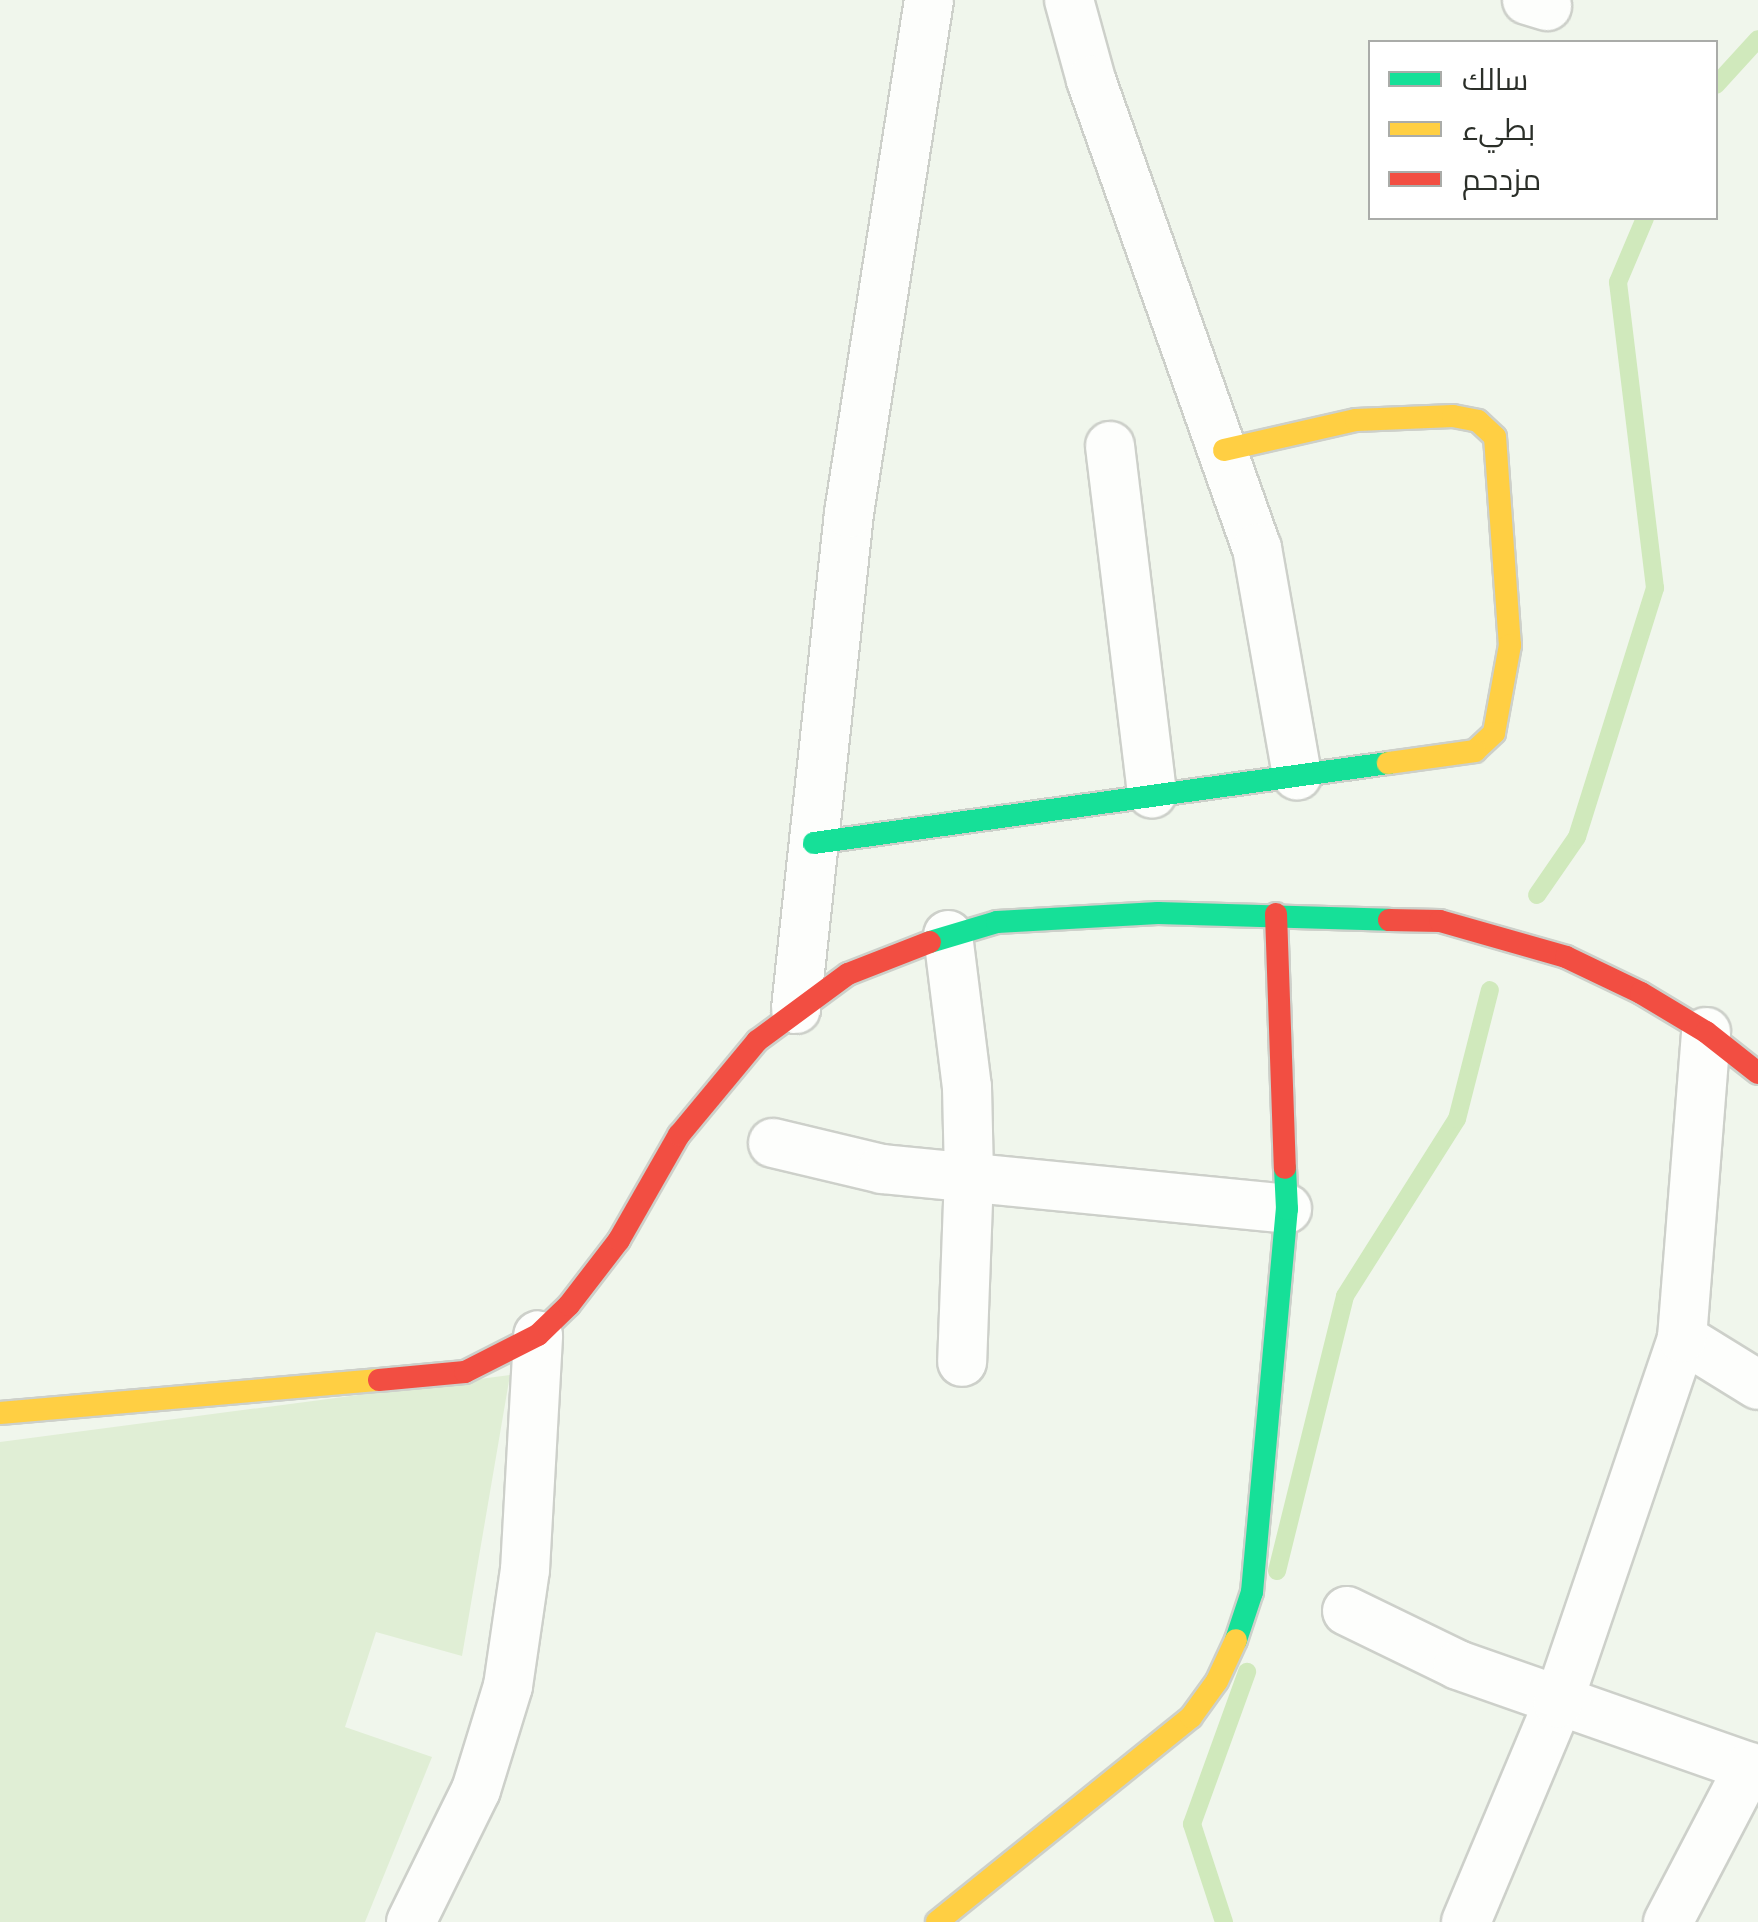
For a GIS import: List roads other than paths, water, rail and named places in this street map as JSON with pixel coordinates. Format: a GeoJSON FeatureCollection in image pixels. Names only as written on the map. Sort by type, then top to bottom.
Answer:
{"type":"FeatureCollection","features":[{"type":"Feature","properties":{"kind":"street"},"geometry":{"type":"LineString","coordinates":[[796,1008],[849,513],[928,0]]}},
{"type":"Feature","properties":{"kind":"street"},"geometry":{"type":"LineString","coordinates":[[1069,0],[1090,80],[1257,548],[1297,776]]}},
{"type":"Feature","properties":{"kind":"street"},"geometry":{"type":"LineString","coordinates":[[814,844],[1152,793],[1475,751],[1494,733],[1510,644],[1495,437],[1478,422],[1453,416],[1356,420],[1224,450]]}},
{"type":"Feature","properties":{"kind":"street"},"geometry":{"type":"LineString","coordinates":[[1110,446],[1152,793]]}},
{"type":"Feature","properties":{"kind":"street"},"geometry":{"type":"LineString","coordinates":[[0,1413],[465,1372],[538,1336],[569,1305],[618,1240],[678,1135],[757,1041],[796,1008],[848,974],[948,934],[997,922],[1158,913],[1440,921],[1566,957],[1641,993],[1706,1032],[1758,1074]]}},
{"type":"Feature","properties":{"kind":"street"},"geometry":{"type":"LineString","coordinates":[[937,1922],[1191,1717],[1217,1681],[1252,1592],[1286,1208],[1276,914]]}},
{"type":"Feature","properties":{"kind":"street"},"geometry":{"type":"LineString","coordinates":[[948,934],[966,1088],[969,1175],[962,1362]]}},
{"type":"Feature","properties":{"kind":"street"},"geometry":{"type":"LineString","coordinates":[[1466,1922],[1558,1703],[1682,1338],[1706,1032]]}},
{"type":"Feature","properties":{"kind":"street"},"geometry":{"type":"LineString","coordinates":[[773,1143],[882,1169],[1286,1208]]}},
{"type":"Feature","properties":{"kind":"street"},"geometry":{"type":"LineString","coordinates":[[411,1922],[476,1790],[508,1686],[525,1570],[538,1336]]}},
{"type":"Feature","properties":{"kind":"street"},"geometry":{"type":"LineString","coordinates":[[1682,1338],[1758,1385]]}},
{"type":"Feature","properties":{"kind":"street"},"geometry":{"type":"LineString","coordinates":[[1348,1610],[1458,1665],[1753,1769],[1668,1922]]}},
{"type":"Feature","properties":{"kind":"waterway"},"geometry":{"type":"LineString","coordinates":[[1718,83],[1758,39]]}},
{"type":"Feature","properties":{"kind":"waterway"},"geometry":{"type":"LineString","coordinates":[[1537,895],[1577,837],[1655,588],[1618,282],[1644,220]]}},
{"type":"Feature","properties":{"kind":"waterway"},"geometry":{"type":"LineString","coordinates":[[1277,1571],[1345,1296],[1457,1119],[1490,990]]}},
{"type":"Feature","properties":{"kind":"waterway"},"geometry":{"type":"LineString","coordinates":[[1224,1922],[1192,1824],[1247,1672]]}}]}
